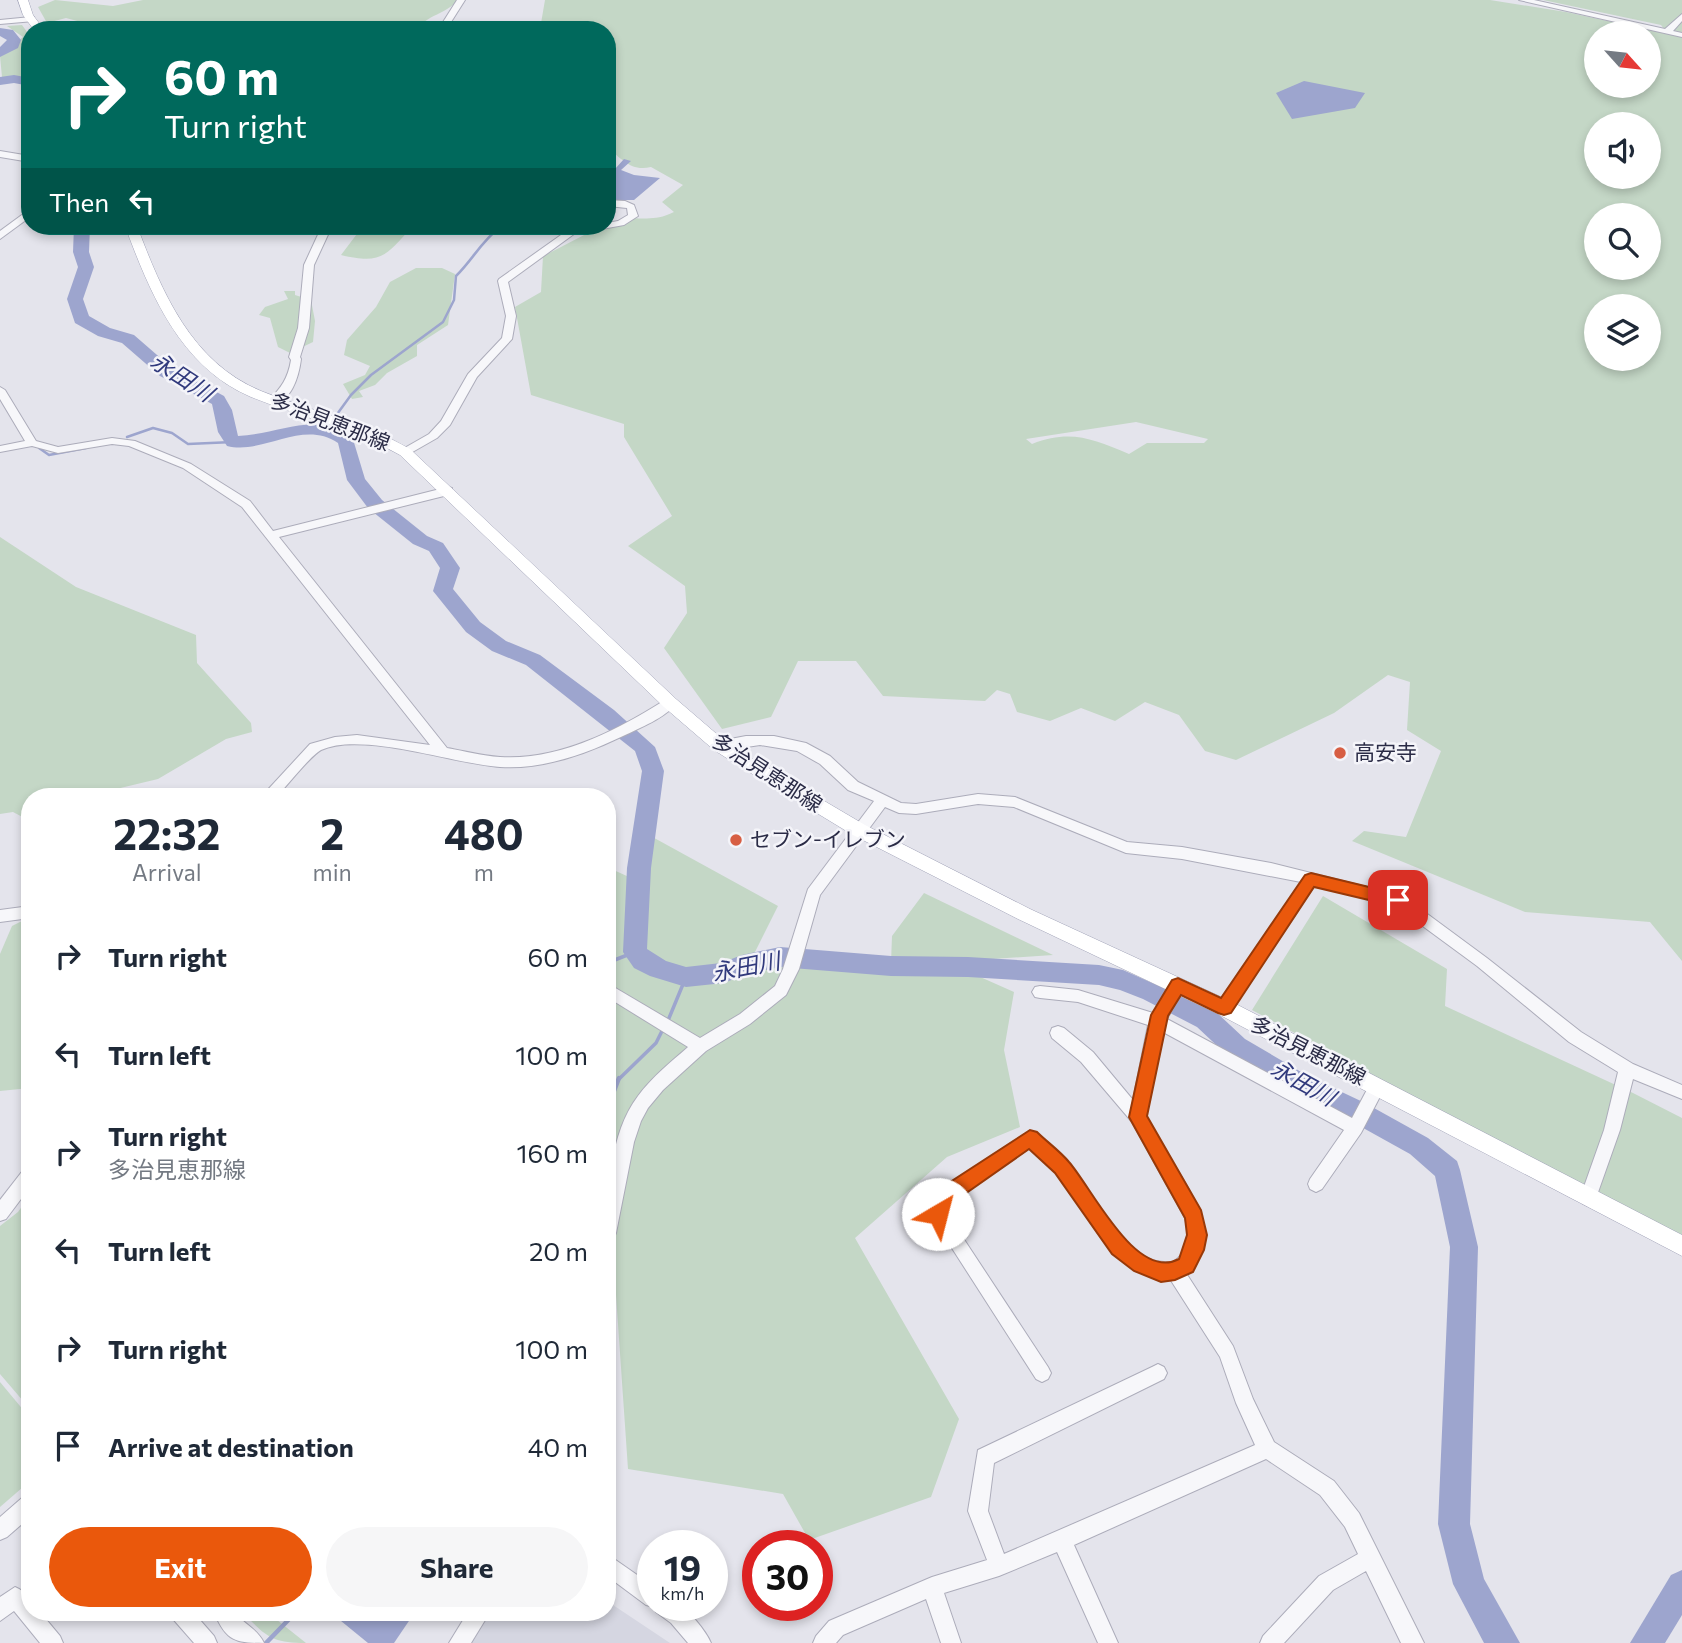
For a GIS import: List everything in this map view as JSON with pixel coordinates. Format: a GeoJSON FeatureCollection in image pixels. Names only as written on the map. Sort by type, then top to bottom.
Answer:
{"type":"FeatureCollection","features":[{"type":"Feature","properties":{"kind":"main road"},"geometry":{"type":"LineString","coordinates":[[23,0],[31,19]]}},
{"type":"Feature","properties":{"kind":"main road","name":"多治見恵那線"},"geometry":{"type":"LineString","coordinates":[[134,235],[152,281],[197,351],[214,369],[234,383],[275,401],[374,435],[405,452],[670,703],[720,746],[859,830],[1024,914],[1176,988],[1224,1008],[1374,1091],[1682,1246]]}},
{"type":"Feature","properties":{"kind":"street"},"geometry":{"type":"LineString","coordinates":[[448,21],[461,0]]}},
{"type":"Feature","properties":{"kind":"street"},"geometry":{"type":"LineString","coordinates":[[1522,0],[1669,30]]}},
{"type":"Feature","properties":{"kind":"street"},"geometry":{"type":"LineString","coordinates":[[1537,0],[1682,34]]}},
{"type":"Feature","properties":{"kind":"street"},"geometry":{"type":"LineString","coordinates":[[1669,30],[1682,16]]}},
{"type":"Feature","properties":{"kind":"street"},"geometry":{"type":"LineString","coordinates":[[0,22],[31,19]]}},
{"type":"Feature","properties":{"kind":"street"},"geometry":{"type":"LineString","coordinates":[[0,154],[21,158]]}},
{"type":"Feature","properties":{"kind":"street"},"geometry":{"type":"LineString","coordinates":[[616,204],[631,207],[633,216],[616,224]]}},
{"type":"Feature","properties":{"kind":"street"},"geometry":{"type":"LineString","coordinates":[[0,236],[21,219]]}},
{"type":"Feature","properties":{"kind":"street"},"geometry":{"type":"LineString","coordinates":[[275,401],[287,391],[295,375],[296,359],[293,357],[297,352],[303,326],[308,269],[322,235]]}},
{"type":"Feature","properties":{"kind":"street"},"geometry":{"type":"LineString","coordinates":[[405,452],[433,436],[446,423],[472,376],[507,339],[511,317],[503,281],[567,235]]}},
{"type":"Feature","properties":{"kind":"street"},"geometry":{"type":"LineString","coordinates":[[0,390],[32,443]]}},
{"type":"Feature","properties":{"kind":"street"},"geometry":{"type":"LineString","coordinates":[[0,449],[32,443],[58,450],[112,441],[148,449],[166,460],[199,473],[246,504],[441,749]]}},
{"type":"Feature","properties":{"kind":"street"},"geometry":{"type":"LineString","coordinates":[[271,535],[448,491]]}},
{"type":"Feature","properties":{"kind":"street"},"geometry":{"type":"LineString","coordinates":[[277,788],[315,747],[323,744],[345,740],[441,749],[487,760],[524,762],[549,758],[631,726],[670,703]]}},
{"type":"Feature","properties":{"kind":"street"},"geometry":{"type":"LineString","coordinates":[[720,746],[754,741],[797,745],[825,760],[852,785],[899,808],[916,809],[978,799],[1015,802],[1126,847],[1194,855],[1398,900],[1482,962],[1575,1037],[1627,1069],[1682,1092]]}},
{"type":"Feature","properties":{"kind":"street"},"geometry":{"type":"LineString","coordinates":[[616,1194],[633,1119],[657,1085],[700,1046],[745,1019],[781,990],[791,969],[813,893],[883,799]]}},
{"type":"Feature","properties":{"kind":"street"},"geometry":{"type":"LineString","coordinates":[[1224,1008],[1311,879]]}},
{"type":"Feature","properties":{"kind":"street"},"geometry":{"type":"LineString","coordinates":[[0,916],[21,913]]}},
{"type":"Feature","properties":{"kind":"street"},"geometry":{"type":"LineString","coordinates":[[1138,1117],[1159,1018],[1176,988]]}},
{"type":"Feature","properties":{"kind":"street"},"geometry":{"type":"LineString","coordinates":[[1040,992],[1078,996],[1159,1018],[1357,1125]]}},
{"type":"Feature","properties":{"kind":"street"},"geometry":{"type":"LineString","coordinates":[[616,994],[700,1046]]}},
{"type":"Feature","properties":{"kind":"street"},"geometry":{"type":"LineString","coordinates":[[1042,1373],[938,1214],[938,1205],[948,1195],[1030,1138],[1062,1167],[1119,1248],[1140,1264],[1161,1272],[1175,1271],[1186,1265],[1194,1250],[1197,1235],[1194,1216],[1138,1117],[1087,1057],[1058,1033]]}},
{"type":"Feature","properties":{"kind":"street"},"geometry":{"type":"LineString","coordinates":[[1588,1198],[1612,1130],[1627,1069]]}},
{"type":"Feature","properties":{"kind":"street"},"geometry":{"type":"LineString","coordinates":[[1316,1184],[1357,1125],[1374,1091]]}},
{"type":"Feature","properties":{"kind":"street"},"geometry":{"type":"LineString","coordinates":[[0,1213],[21,1186]]}},
{"type":"Feature","properties":{"kind":"street"},"geometry":{"type":"LineString","coordinates":[[1175,1271],[1227,1352],[1245,1403],[1267,1450],[1327,1488],[1352,1520],[1407,1634],[1415,1643]]}},
{"type":"Feature","properties":{"kind":"street"},"geometry":{"type":"LineString","coordinates":[[999,1566],[978,1511],[985,1457],[1158,1373]]}},
{"type":"Feature","properties":{"kind":"street"},"geometry":{"type":"LineString","coordinates":[[823,1643],[836,1628],[932,1587],[999,1566],[1062,1540],[1267,1450]]}},
{"type":"Feature","properties":{"kind":"street"},"geometry":{"type":"LineString","coordinates":[[0,1530],[21,1512]]}},
{"type":"Feature","properties":{"kind":"street"},"geometry":{"type":"LineString","coordinates":[[1062,1540],[1108,1643]]}},
{"type":"Feature","properties":{"kind":"street"},"geometry":{"type":"LineString","coordinates":[[1270,1643],[1326,1583],[1370,1558]]}},
{"type":"Feature","properties":{"kind":"street"},"geometry":{"type":"LineString","coordinates":[[616,1571],[637,1586]]}},
{"type":"Feature","properties":{"kind":"street"},"geometry":{"type":"LineString","coordinates":[[932,1587],[951,1643]]}},
{"type":"Feature","properties":{"kind":"street"},"geometry":{"type":"LineString","coordinates":[[0,1611],[15,1597],[21,1604]]}},
{"type":"Feature","properties":{"kind":"street"},"geometry":{"type":"LineString","coordinates":[[35,1621],[53,1643]]}},
{"type":"Feature","properties":{"kind":"street"},"geometry":{"type":"LineString","coordinates":[[188,1621],[207,1643]]}},
{"type":"Feature","properties":{"kind":"street"},"geometry":{"type":"LineString","coordinates":[[230,1621],[253,1643]]}},
{"type":"Feature","properties":{"kind":"street"},"geometry":{"type":"LineString","coordinates":[[459,1643],[474,1621]]}},
{"type":"Feature","properties":{"kind":"street"},"geometry":{"type":"LineString","coordinates":[[682,1621],[701,1643]]}},
{"type":"Feature","properties":{"kind":"shaded area"},"geometry":{"type":"Polygon","coordinates":[[[616,1607],[670,1643],[465,1641],[477,1621],[616,1621],[616,1607]]]}},
{"type":"Feature","properties":{"kind":"green space"},"geometry":{"type":"Polygon","coordinates":[[[55,0],[113,6],[143,0],[458,0],[426,21],[77,21],[66,18],[46,21],[38,7],[55,0]]]}},
{"type":"Feature","properties":{"kind":"green space"},"geometry":{"type":"Polygon","coordinates":[[[545,0],[1490,0],[1608,21],[1584,21],[1584,98],[1661,98],[1661,32],[1668,34],[1661,21],[1642,21],[1543,0],[1682,0],[1682,961],[1650,922],[1525,912],[1352,841],[1364,831],[1406,837],[1441,751],[1407,730],[1410,682],[1388,675],[1334,713],[1236,760],[1205,751],[1179,715],[1145,702],[1115,721],[1081,708],[1050,721],[1017,712],[1010,694],[997,690],[985,701],[883,696],[856,661],[798,661],[771,717],[722,729],[664,648],[687,613],[685,586],[628,546],[672,516],[624,437],[624,424],[531,395],[515,307],[541,292],[543,256],[585,235],[616,235],[616,222],[659,217],[674,212],[662,202],[683,185],[651,167],[632,166],[616,155],[616,21],[541,21],[545,0]],[[1136,422],[1026,439],[1032,444],[1058,437],[1081,438],[1129,454],[1147,443],[1204,443],[1208,439],[1136,422]]]}},
{"type":"Feature","properties":{"kind":"green space"},"geometry":{"type":"Polygon","coordinates":[[[21,25],[21,36],[7,26],[21,25]]]}},
{"type":"Feature","properties":{"kind":"green space"},"geometry":{"type":"Polygon","coordinates":[[[21,39],[21,78],[2,77],[0,56],[21,39]]]}},
{"type":"Feature","properties":{"kind":"green space"},"geometry":{"type":"Polygon","coordinates":[[[356,235],[404,235],[389,251],[375,258],[341,255],[356,235]]]}},
{"type":"Feature","properties":{"kind":"green space"},"geometry":{"type":"Polygon","coordinates":[[[416,268],[442,268],[455,274],[448,325],[417,345],[417,356],[387,373],[375,385],[359,391],[363,397],[352,399],[343,384],[365,375],[370,366],[344,355],[347,340],[376,307],[390,282],[416,268]]]}},
{"type":"Feature","properties":{"kind":"green space"},"geometry":{"type":"Polygon","coordinates":[[[284,291],[295,291],[295,295],[311,300],[315,321],[313,342],[290,353],[278,347],[270,318],[259,315],[265,307],[288,299],[284,291]]]}},
{"type":"Feature","properties":{"kind":"green space"},"geometry":{"type":"Polygon","coordinates":[[[0,537],[76,587],[196,635],[197,663],[251,723],[252,732],[226,739],[158,779],[120,788],[21,788],[21,816],[13,812],[0,814],[0,537]]]}},
{"type":"Feature","properties":{"kind":"green space"},"geometry":{"type":"Polygon","coordinates":[[[647,834],[778,906],[755,952],[891,963],[892,936],[924,893],[1053,955],[918,964],[960,968],[1014,992],[1004,1050],[1020,1127],[947,1157],[855,1238],[959,1419],[931,1497],[833,1532],[803,1530],[783,1494],[628,1469],[616,1295],[616,871],[640,882],[647,834]]]}},
{"type":"Feature","properties":{"kind":"green space"},"geometry":{"type":"Polygon","coordinates":[[[1323,896],[1447,969],[1445,1006],[1682,1118],[1682,1235],[1547,1169],[1252,1010],[1323,896]]]}},
{"type":"Feature","properties":{"kind":"green space"},"geometry":{"type":"Polygon","coordinates":[[[21,922],[21,1089],[0,1091],[0,954],[12,926],[21,922]]]}},
{"type":"Feature","properties":{"kind":"green space"},"geometry":{"type":"Polygon","coordinates":[[[21,1208],[21,1398],[0,1374],[0,1226],[21,1208]]]}},
{"type":"Feature","properties":{"kind":"green space"},"geometry":{"type":"Polygon","coordinates":[[[0,1382],[21,1407],[21,1489],[0,1507],[0,1382]]]}},
{"type":"Feature","properties":{"kind":"green space"},"geometry":{"type":"Polygon","coordinates":[[[251,1621],[278,1621],[306,1643],[277,1640],[251,1621]]]}},
{"type":"Feature","properties":{"kind":"water"},"geometry":{"type":"Polygon","coordinates":[[[1304,81],[1365,93],[1355,108],[1292,119],[1276,93],[1304,81]]]}},
{"type":"Feature","properties":{"kind":"water"},"geometry":{"type":"Polygon","coordinates":[[[624,159],[631,161],[621,170],[634,175],[660,178],[634,200],[616,200],[616,168],[624,159]]]}},
{"type":"Feature","properties":{"kind":"water"},"geometry":{"type":"Polygon","coordinates":[[[341,1621],[409,1621],[394,1643],[368,1643],[341,1621]]]}},
{"type":"Feature","properties":{"kind":"waterway","name":"永田川"},"geometry":{"type":"LineString","coordinates":[[0,32],[8,33],[14,40],[13,45],[0,53]]}},
{"type":"Feature","properties":{"kind":"waterway","name":"永田川"},"geometry":{"type":"LineString","coordinates":[[0,81],[21,80]]}},
{"type":"Feature","properties":{"kind":"waterway","name":"永田川"},"geometry":{"type":"LineString","coordinates":[[82,235],[81,252],[86,267],[75,299],[81,319],[104,332],[128,339],[166,372],[218,400],[223,410],[227,432],[233,442],[306,428],[334,432],[346,440],[356,480],[375,504],[420,540],[436,547],[450,568],[443,591],[473,627],[499,646],[533,660],[644,747],[653,771],[639,868],[635,952],[643,961],[686,977],[724,973],[742,965],[780,957],[891,966],[968,967],[1099,975],[1123,980],[1206,1019],[1236,1047],[1299,1084],[1356,1111],[1419,1146],[1447,1170],[1464,1247],[1454,1524],[1469,1584],[1504,1643]]}},
{"type":"Feature","properties":{"kind":"waterway"},"geometry":{"type":"LineString","coordinates":[[327,428],[351,395],[371,375],[443,322],[454,300],[456,276],[491,235]]}},
{"type":"Feature","properties":{"kind":"waterway"},"geometry":{"type":"LineString","coordinates":[[127,437],[153,428],[172,433],[188,444],[233,442]]}},
{"type":"Feature","properties":{"kind":"waterway"},"geometry":{"type":"LineString","coordinates":[[39,448],[49,455],[86,448]]}},
{"type":"Feature","properties":{"kind":"waterway"},"geometry":{"type":"LineString","coordinates":[[616,959],[635,952]]}},
{"type":"Feature","properties":{"kind":"waterway"},"geometry":{"type":"LineString","coordinates":[[667,1023],[686,977]]}},
{"type":"Feature","properties":{"kind":"waterway"},"geometry":{"type":"LineString","coordinates":[[619,1079],[656,1043],[663,1029]]}},
{"type":"Feature","properties":{"kind":"waterway"},"geometry":{"type":"LineString","coordinates":[[616,1086],[619,1078]]}},
{"type":"Feature","properties":{"kind":"waterway","name":"永田川"},"geometry":{"type":"LineString","coordinates":[[1646,1643],[1682,1586]]}},
{"type":"Feature","properties":{"kind":"waterway"},"geometry":{"type":"LineString","coordinates":[[266,1643],[287,1621]]}},
{"type":"Feature","properties":{"kind":"place","name":"高安寺"},"geometry":{"type":"Point","coordinates":[1340,753]}},
{"type":"Feature","properties":{"kind":"place","name":"セブン-イレブン"},"geometry":{"type":"Point","coordinates":[736,840]}},
{"type":"Feature","properties":{"kind":"route"},"geometry":{"type":"LineString","coordinates":[[938,1214],[938,1205],[948,1195],[1030,1138],[1062,1167],[1119,1248],[1140,1264],[1161,1272],[1175,1271],[1186,1265],[1194,1250],[1197,1235],[1194,1216],[1138,1117],[1160,1015],[1178,985],[1224,1008],[1311,879],[1398,900]]}}]}
